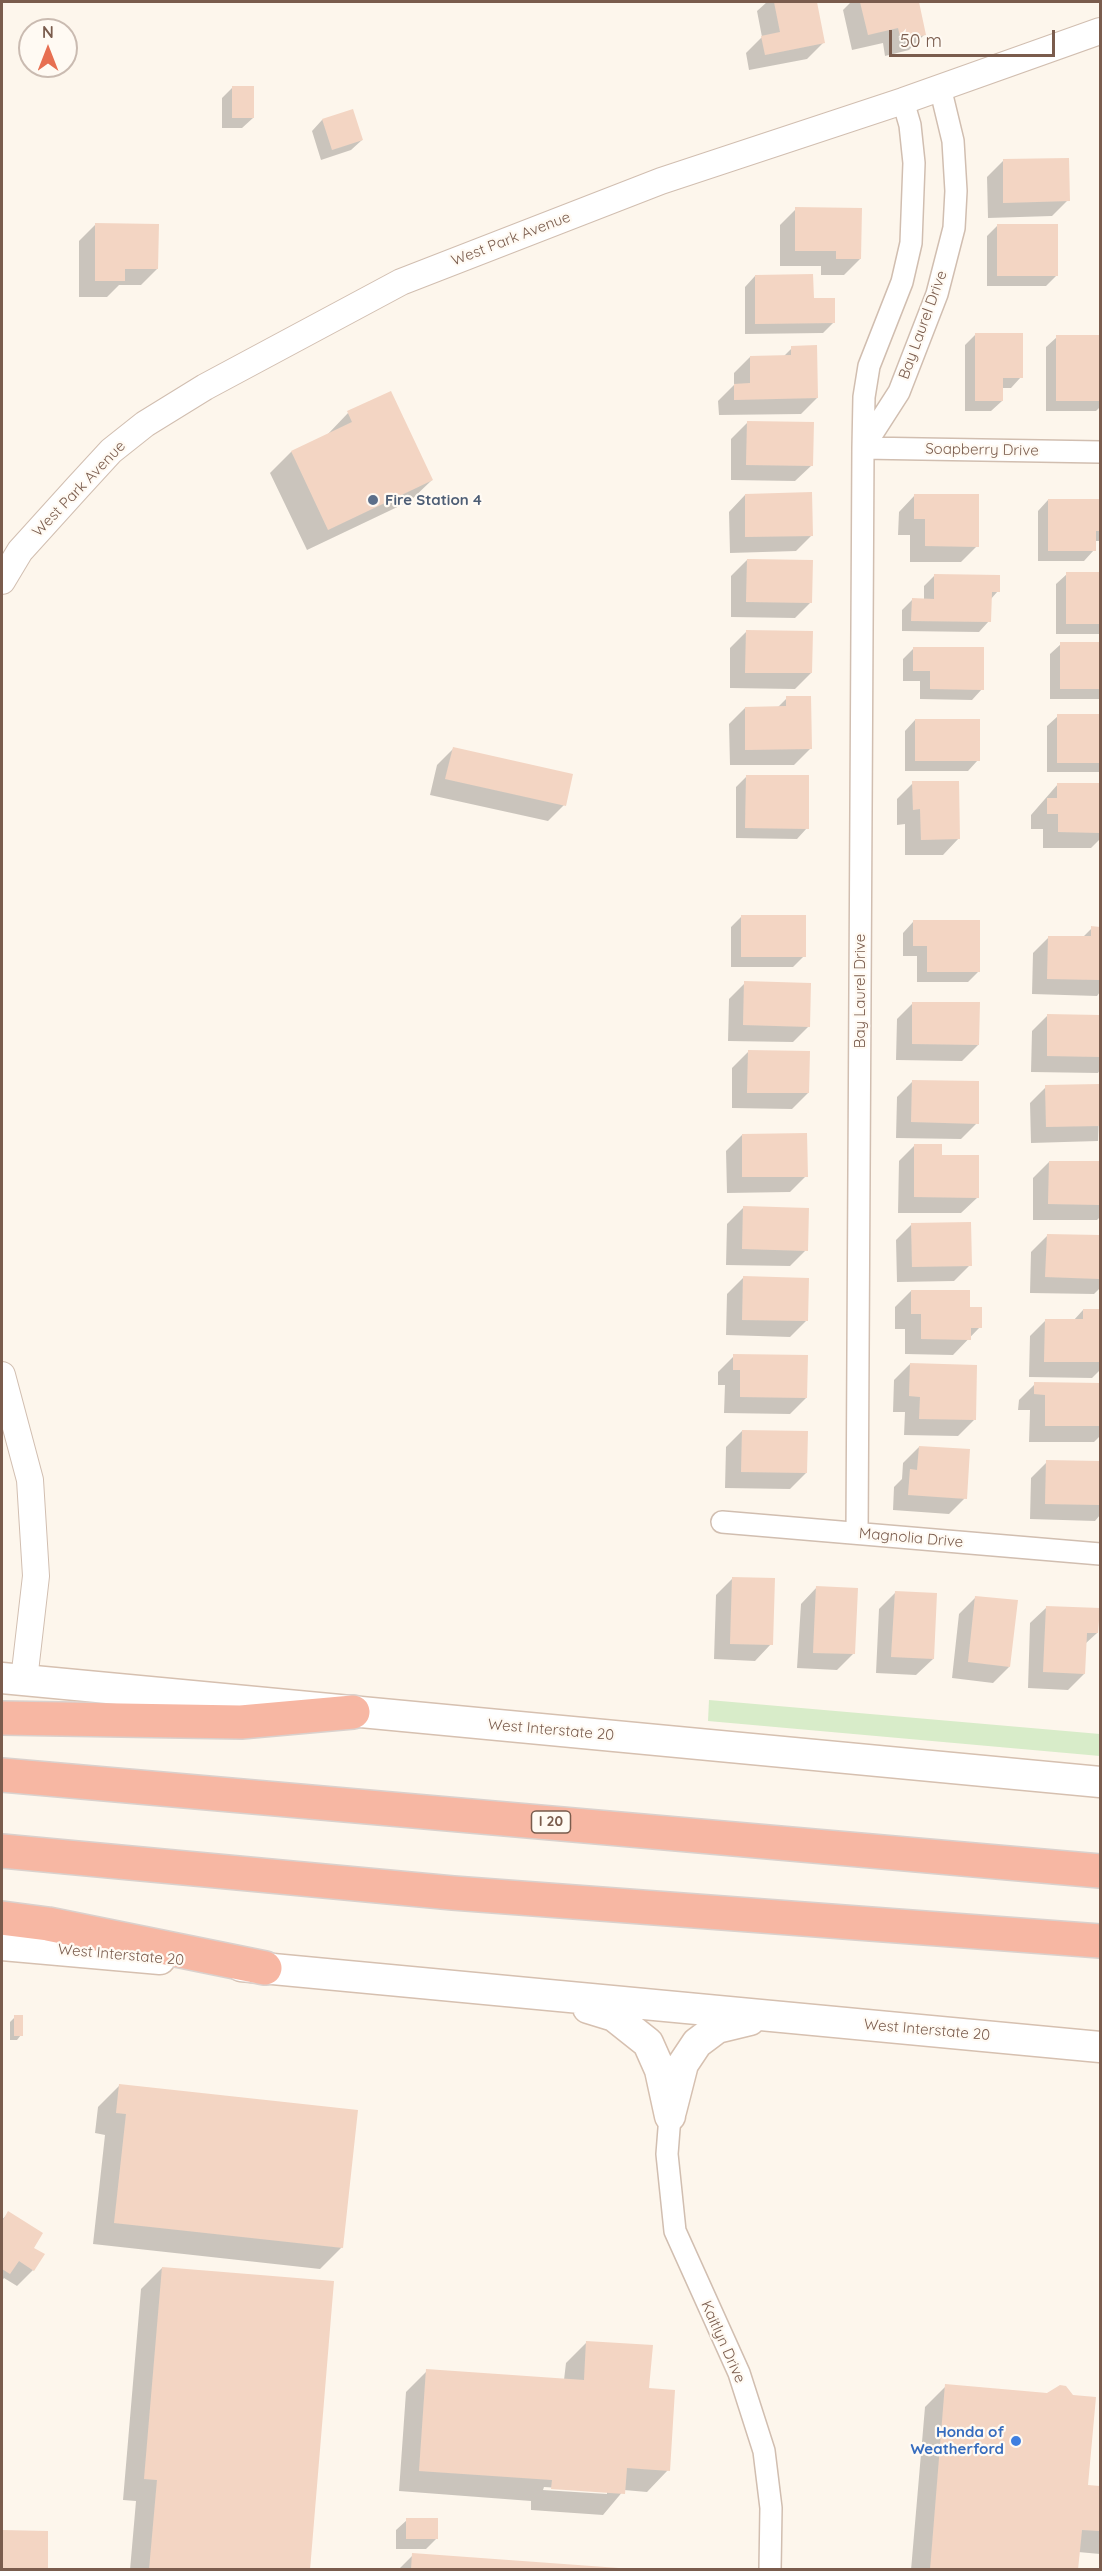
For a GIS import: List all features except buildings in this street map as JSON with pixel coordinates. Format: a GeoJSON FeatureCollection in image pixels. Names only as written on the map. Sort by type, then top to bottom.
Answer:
{"type":"FeatureCollection","features":[{"type":"Feature","properties":{"kind":"highway"},"geometry":{"type":"LineString","coordinates":[[2,1718],[241,1722],[353,1712]]}},
{"type":"Feature","properties":{"kind":"highway","name":"I 20"},"geometry":{"type":"LineString","coordinates":[[2,1775],[1101,1871]]}},
{"type":"Feature","properties":{"kind":"highway"},"geometry":{"type":"LineString","coordinates":[[2,1851],[453,1893],[1101,1941]]}},
{"type":"Feature","properties":{"kind":"highway"},"geometry":{"type":"LineString","coordinates":[[2,1918],[48,1924],[265,1968]]}},
{"type":"Feature","properties":{"kind":"main road","name":"West Interstate 20"},"geometry":{"type":"LineString","coordinates":[[13,1679],[1101,1782]]}},
{"type":"Feature","properties":{"kind":"main road","name":"West Interstate 20"},"geometry":{"type":"LineString","coordinates":[[2,1945],[1101,2047]]}},
{"type":"Feature","properties":{"kind":"main road","name":"Kaitlyn Drive"},"geometry":{"type":"LineString","coordinates":[[542,1994],[614,2016],[648,2043],[660,2070],[670,2116]]}},
{"type":"Feature","properties":{"kind":"main road","name":"Kaitlyn Drive"},"geometry":{"type":"LineString","coordinates":[[670,2116],[683,2064],[697,2043],[717,2028],[744,2021],[789,2017]]}},
{"type":"Feature","properties":{"kind":"street","name":"West Park Avenue"},"geometry":{"type":"LineString","coordinates":[[2,581],[20,551],[111,451],[145,424],[273,349],[401,282],[661,181],[903,101],[1101,31]]}},
{"type":"Feature","properties":{"kind":"street","name":"Bay Laurel Drive"},"geometry":{"type":"LineString","coordinates":[[863,448],[899,392],[937,294],[954,228],[956,191],[953,141],[940,87]]}},
{"type":"Feature","properties":{"kind":"street","name":"Bay Laurel Drive"},"geometry":{"type":"LineString","coordinates":[[857,1533],[864,397],[869,366],[902,282],[911,243],[914,163],[910,125],[903,101]]}},
{"type":"Feature","properties":{"kind":"street","name":"Soapberry Drive"},"geometry":{"type":"LineString","coordinates":[[863,448],[1101,452]]}},
{"type":"Feature","properties":{"kind":"street"},"geometry":{"type":"LineString","coordinates":[[2,1375],[30,1480],[36,1576],[13,1679]]}},
{"type":"Feature","properties":{"kind":"street","name":"Magnolia Drive"},"geometry":{"type":"LineString","coordinates":[[722,1522],[1101,1554]]}},
{"type":"Feature","properties":{"kind":"street","name":"Kaitlyn Drive"},"geometry":{"type":"LineString","coordinates":[[670,2116],[667,2154],[675,2231],[739,2373],[764,2451],[771,2508],[770,2570]]}},
{"type":"Feature","properties":{"kind":"green space"},"geometry":{"type":"Polygon","coordinates":[[[709,1700],[1100,1734],[1100,1756],[708,1721],[709,1700]]]}},
{"type":"Feature","properties":{"kind":"place","name":"Fire Station 4"},"geometry":{"type":"Point","coordinates":[373,500]}},
{"type":"Feature","properties":{"kind":"place","name":"Honda of Weatherford"},"geometry":{"type":"Point","coordinates":[1016,2441]}}]}
